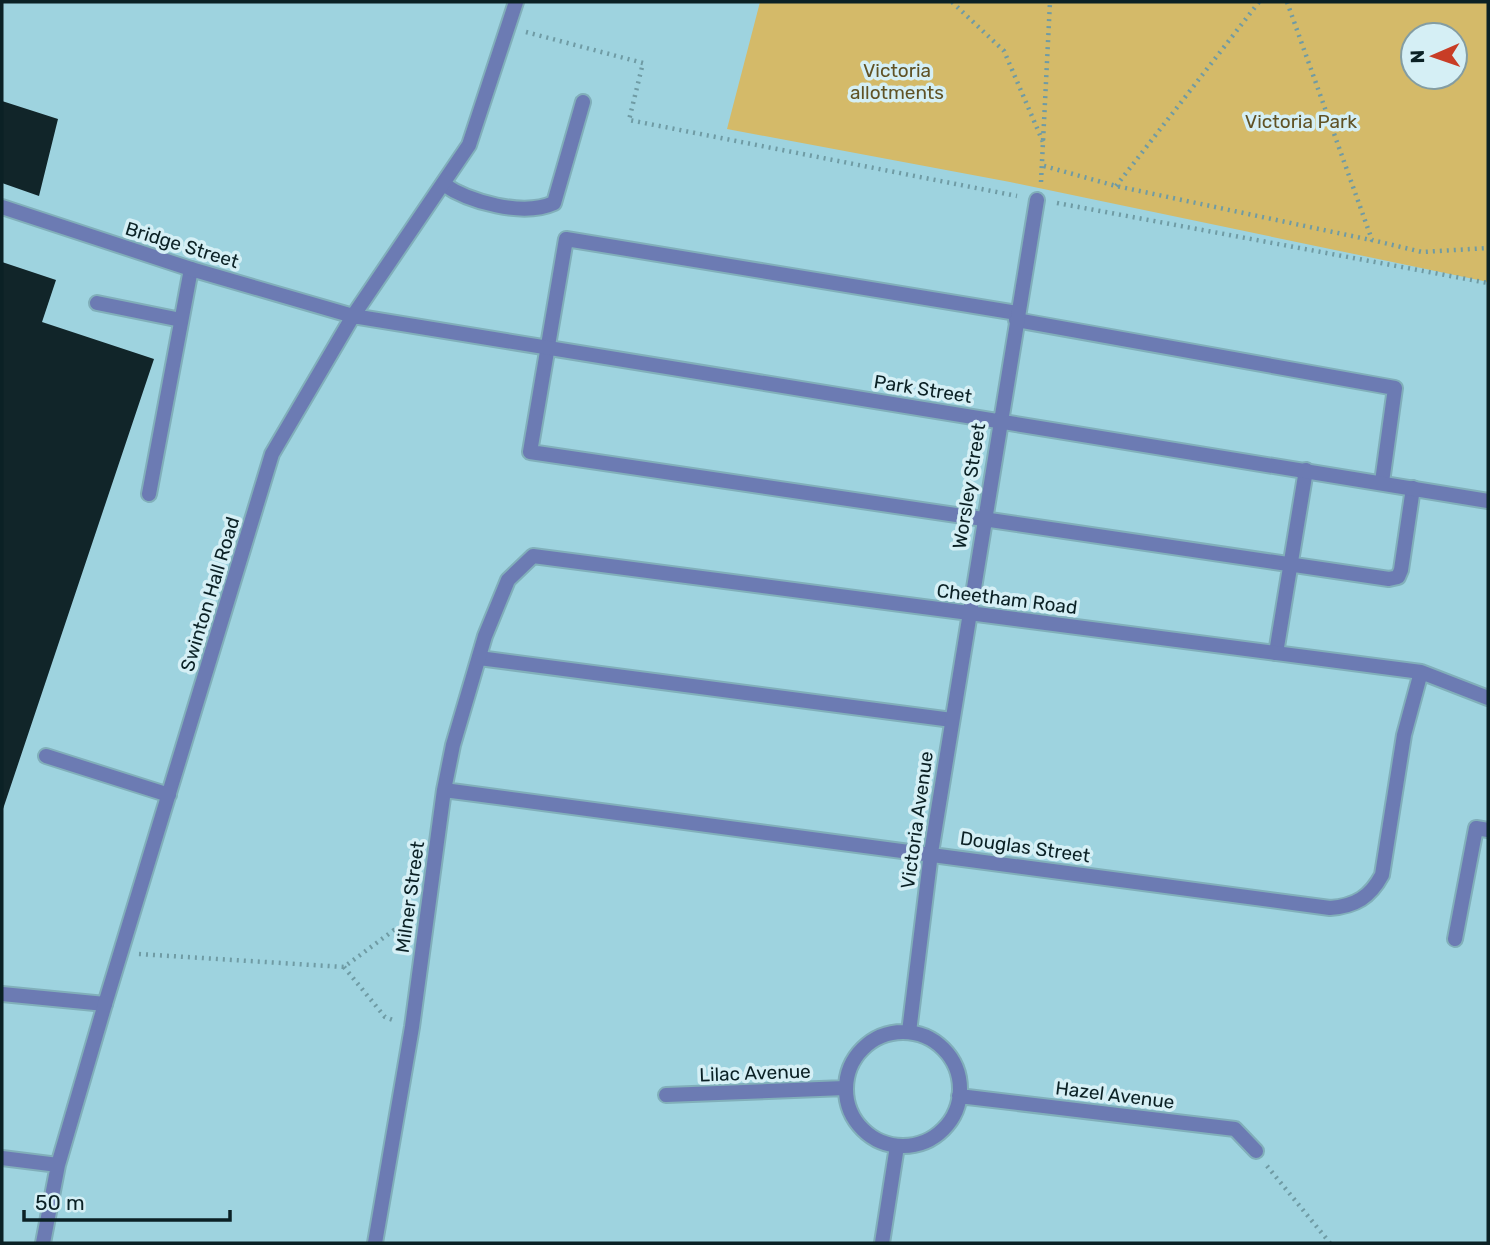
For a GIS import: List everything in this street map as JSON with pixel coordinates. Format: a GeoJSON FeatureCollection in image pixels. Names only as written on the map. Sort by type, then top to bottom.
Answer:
{"type":"FeatureCollection","features":[{"type":"Feature","properties":{"kind":"street","name":"Swinton Hall Road"},"geometry":{"type":"LineString","coordinates":[[43,1243],[58,1165],[104,1004],[272,454],[353,316],[469,145],[516,2]]}},
{"type":"Feature","properties":{"kind":"street"},"geometry":{"type":"LineString","coordinates":[[443,184],[458,195],[514,208],[554,203],[583,102]]}},
{"type":"Feature","properties":{"kind":"street","name":"Worsley Street"},"geometry":{"type":"LineString","coordinates":[[968,614],[1037,200]]}},
{"type":"Feature","properties":{"kind":"street","name":"Bridge Street"},"geometry":{"type":"LineString","coordinates":[[2,207],[191,269],[353,316]]}},
{"type":"Feature","properties":{"kind":"street"},"geometry":{"type":"LineString","coordinates":[[1382,482],[1395,388],[1016,316],[571,238],[563,242],[530,447],[530,452],[534,454],[1389,579],[1398,577],[1413,488]]}},
{"type":"Feature","properties":{"kind":"street"},"geometry":{"type":"LineString","coordinates":[[149,494],[191,269]]}},
{"type":"Feature","properties":{"kind":"street"},"geometry":{"type":"LineString","coordinates":[[97,303],[181,320]]}},
{"type":"Feature","properties":{"kind":"street","name":"Park Street"},"geometry":{"type":"LineString","coordinates":[[353,316],[1488,501]]}},
{"type":"Feature","properties":{"kind":"street"},"geometry":{"type":"LineString","coordinates":[[1276,653],[1306,470]]}},
{"type":"Feature","properties":{"kind":"street","name":"Cheetham Road"},"geometry":{"type":"LineString","coordinates":[[520,568],[533,556],[1421,672],[1488,698]]}},
{"type":"Feature","properties":{"kind":"street","name":"Milner Street"},"geometry":{"type":"LineString","coordinates":[[375,1243],[412,1027],[444,790],[453,745],[479,658],[508,580],[520,568]]}},
{"type":"Feature","properties":{"kind":"street","name":"Victoria Avenue"},"geometry":{"type":"LineString","coordinates":[[909,1032],[931,853],[968,614]]}},
{"type":"Feature","properties":{"kind":"street"},"geometry":{"type":"LineString","coordinates":[[479,658],[952,720]]}},
{"type":"Feature","properties":{"kind":"street","name":"Douglas Street"},"geometry":{"type":"LineString","coordinates":[[444,790],[1317,906],[1346,907],[1362,900],[1374,890],[1382,874],[1405,735],[1421,672]]}},
{"type":"Feature","properties":{"kind":"street"},"geometry":{"type":"LineString","coordinates":[[46,756],[169,795]]}},
{"type":"Feature","properties":{"kind":"street"},"geometry":{"type":"LineString","coordinates":[[1455,939],[1476,828],[1488,830]]}},
{"type":"Feature","properties":{"kind":"street"},"geometry":{"type":"LineString","coordinates":[[2,994],[104,1004]]}},
{"type":"Feature","properties":{"kind":"street"},"geometry":{"type":"LineString","coordinates":[[909,1032],[926,1036],[942,1047],[953,1061],[959,1078],[960,1097],[954,1113],[938,1133],[915,1145],[897,1146],[880,1142],[866,1133],[855,1120],[845,1088],[849,1069],[865,1046],[890,1033],[909,1032]]}},
{"type":"Feature","properties":{"kind":"street","name":"Lilac Avenue"},"geometry":{"type":"LineString","coordinates":[[666,1096],[845,1088]]}},
{"type":"Feature","properties":{"kind":"street","name":"Hazel Avenue"},"geometry":{"type":"LineString","coordinates":[[960,1097],[1234,1129],[1256,1152]]}},
{"type":"Feature","properties":{"kind":"street"},"geometry":{"type":"LineString","coordinates":[[883,1243],[897,1146]]}},
{"type":"Feature","properties":{"kind":"street"},"geometry":{"type":"LineString","coordinates":[[2,1158],[58,1165]]}},
{"type":"Feature","properties":{"kind":"path"},"geometry":{"type":"LineString","coordinates":[[952,2],[1003,51],[1045,146]]}},
{"type":"Feature","properties":{"kind":"path"},"geometry":{"type":"LineString","coordinates":[[1037,200],[1044,166],[1049,2]]}},
{"type":"Feature","properties":{"kind":"path"},"geometry":{"type":"LineString","coordinates":[[1116,186],[1259,2]]}},
{"type":"Feature","properties":{"kind":"path"},"geometry":{"type":"LineString","coordinates":[[1287,2],[1372,240]]}},
{"type":"Feature","properties":{"kind":"path"},"geometry":{"type":"LineString","coordinates":[[508,27],[643,63],[629,120],[1037,200],[1488,283]]}},
{"type":"Feature","properties":{"kind":"path"},"geometry":{"type":"LineString","coordinates":[[1044,166],[1116,186],[1422,252],[1488,248]]}},
{"type":"Feature","properties":{"kind":"path"},"geometry":{"type":"LineString","coordinates":[[121,952],[344,967],[394,930],[427,922]]}},
{"type":"Feature","properties":{"kind":"path"},"geometry":{"type":"LineString","coordinates":[[344,967],[385,1017],[412,1027]]}},
{"type":"Feature","properties":{"kind":"path"},"geometry":{"type":"LineString","coordinates":[[1256,1152],[1330,1243]]}},
{"type":"Feature","properties":{"kind":"green space","name":"Victoria Park"},"geometry":{"type":"Polygon","coordinates":[[[760,2],[1488,2],[1488,282],[1010,182],[727,129],[760,2]]]}},
{"type":"Feature","properties":{"kind":"building"},"geometry":{"type":"Polygon","coordinates":[[[2,101],[58,119],[39,196],[2,183],[2,101]]]}},
{"type":"Feature","properties":{"kind":"building"},"geometry":{"type":"Polygon","coordinates":[[[2,262],[56,280],[42,322],[154,359],[2,812],[2,262]]]}},
{"type":"Feature","properties":{"kind":"park label","name":"Victoria allotments"},"geometry":{"type":"Point","coordinates":[897,81]}}]}
